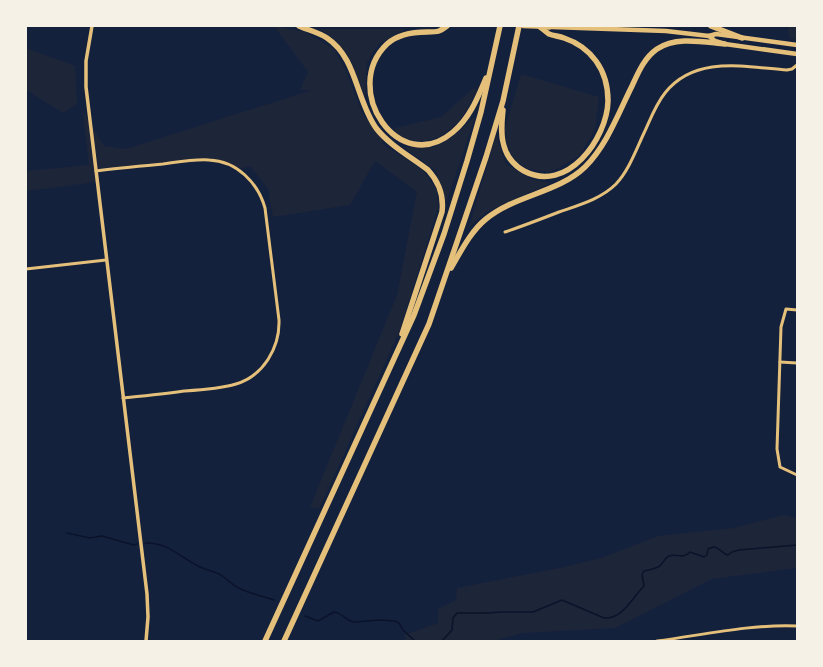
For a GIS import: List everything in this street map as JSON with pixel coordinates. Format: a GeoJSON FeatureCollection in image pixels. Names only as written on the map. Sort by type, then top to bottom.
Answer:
{"type":"FeatureCollection","features":[{"type":"Feature","properties":{"kind":"highway"},"geometry":{"type":"LineString","coordinates":[[299,26],[327,37],[337,47],[348,63],[368,114],[376,128],[388,140],[428,170],[436,180],[442,194],[442,212],[392,366]]}},
{"type":"Feature","properties":{"kind":"highway"},"geometry":{"type":"LineString","coordinates":[[447,26],[438,31],[408,33],[395,38],[384,47],[375,61],[370,85],[372,103],[379,118],[394,135],[405,141],[416,144],[430,143],[447,137],[458,128],[471,111],[492,63]]}},
{"type":"Feature","properties":{"kind":"highway"},"geometry":{"type":"LineString","coordinates":[[265,641],[414,315],[453,208],[467,161],[500,26]]}},
{"type":"Feature","properties":{"kind":"highway"},"geometry":{"type":"LineString","coordinates":[[284,641],[429,324],[486,157],[503,101],[519,26]]}},
{"type":"Feature","properties":{"kind":"highway"},"geometry":{"type":"LineString","coordinates":[[711,26],[742,38]]}},
{"type":"Feature","properties":{"kind":"highway"},"geometry":{"type":"LineString","coordinates":[[503,101],[502,134],[504,148],[511,160],[526,172],[541,176],[559,174],[577,164],[591,149],[599,135],[606,114],[608,96],[605,78],[598,64],[588,52],[571,41],[549,33],[540,27]]}},
{"type":"Feature","properties":{"kind":"highway"},"geometry":{"type":"LineString","coordinates":[[444,282],[458,256],[475,230],[486,219],[503,208],[572,177],[594,157],[604,142],[643,64],[654,51],[668,43],[681,41],[725,44]]}},
{"type":"Feature","properties":{"kind":"main road"},"geometry":{"type":"LineString","coordinates":[[523,26],[666,31],[709,36],[716,34],[797,45]]}},
{"type":"Feature","properties":{"kind":"main road"},"geometry":{"type":"LineString","coordinates":[[709,36],[715,41],[725,44],[797,54]]}},
{"type":"Feature","properties":{"kind":"street"},"geometry":{"type":"LineString","coordinates":[[92,26],[86,61],[86,87],[147,594],[148,617],[146,641]]}},
{"type":"Feature","properties":{"kind":"street"},"geometry":{"type":"LineString","coordinates":[[505,232],[585,203],[602,195],[612,188],[629,165],[660,99],[670,87],[686,74],[699,69],[719,65],[788,70],[797,65]]}},
{"type":"Feature","properties":{"kind":"street"},"geometry":{"type":"LineString","coordinates":[[96,171],[207,159],[228,164],[242,172],[260,193],[265,208],[277,305],[279,325],[275,347],[268,359],[252,376],[235,384],[212,388],[123,398]]}},
{"type":"Feature","properties":{"kind":"street"},"geometry":{"type":"LineString","coordinates":[[26,269],[106,260]]}},
{"type":"Feature","properties":{"kind":"street"},"geometry":{"type":"LineString","coordinates":[[797,310],[786,309],[781,327],[776,449],[780,467],[797,475]]}},
{"type":"Feature","properties":{"kind":"street"},"geometry":{"type":"LineString","coordinates":[[780,362],[797,363]]}},
{"type":"Feature","properties":{"kind":"street"},"geometry":{"type":"LineString","coordinates":[[657,641],[759,627],[797,626]]}},
{"type":"Feature","properties":{"kind":"shaded area"},"geometry":{"type":"Polygon","coordinates":[[[274,26],[305,32],[334,49],[346,71],[363,115],[384,142],[381,143],[423,170],[437,190],[438,208],[400,330],[319,509],[310,507],[397,295],[417,192],[375,161],[350,205],[273,217],[268,189],[250,166],[238,169],[207,159],[96,170],[97,182],[26,191],[26,171],[89,165],[83,111],[104,146],[126,149],[312,90],[300,90],[308,72],[274,26]]]}},
{"type":"Feature","properties":{"kind":"shaded area"},"geometry":{"type":"Polygon","coordinates":[[[789,26],[797,26],[797,40],[790,39],[788,32],[789,26]]]}},
{"type":"Feature","properties":{"kind":"shaded area"},"geometry":{"type":"Polygon","coordinates":[[[320,29],[406,29],[379,44],[367,62],[365,98],[352,63],[334,39],[320,29]]]}},
{"type":"Feature","properties":{"kind":"shaded area"},"geometry":{"type":"Polygon","coordinates":[[[26,48],[75,66],[77,104],[63,113],[26,90],[26,48]]]}},
{"type":"Feature","properties":{"kind":"shaded area"},"geometry":{"type":"Polygon","coordinates":[[[521,74],[599,97],[595,130],[579,156],[551,172],[528,169],[515,161],[507,145],[504,131],[521,74]]]}},
{"type":"Feature","properties":{"kind":"shaded area"},"geometry":{"type":"Polygon","coordinates":[[[474,88],[477,92],[462,117],[442,135],[419,141],[411,140],[395,133],[395,128],[441,117],[474,88]]]}},
{"type":"Feature","properties":{"kind":"shaded area"},"geometry":{"type":"Polygon","coordinates":[[[475,117],[446,203],[436,171],[403,147],[434,147],[458,132],[475,117]]]}},
{"type":"Feature","properties":{"kind":"shaded area"},"geometry":{"type":"Polygon","coordinates":[[[496,135],[506,164],[531,179],[551,183],[487,212],[469,227],[496,135]]]}},
{"type":"Feature","properties":{"kind":"shaded area"},"geometry":{"type":"Polygon","coordinates":[[[783,515],[797,518],[797,568],[712,579],[615,628],[523,633],[493,641],[407,641],[404,635],[438,623],[438,609],[456,600],[457,588],[560,568],[601,558],[658,536],[734,528],[783,515]]]}},
{"type":"Feature","properties":{"kind":"waterway"},"geometry":{"type":"LineString","coordinates":[[67,533],[90,538],[102,536],[134,545],[137,544]]}},
{"type":"Feature","properties":{"kind":"waterway"},"geometry":{"type":"LineString","coordinates":[[145,543],[153,543],[167,547],[198,566],[221,575],[243,590],[274,600]]}},
{"type":"Feature","properties":{"kind":"waterway"},"geometry":{"type":"LineString","coordinates":[[442,641],[452,630],[453,618],[457,613],[533,612],[562,600],[604,618],[611,617],[617,615],[627,607],[644,586],[642,575],[644,571],[660,566],[669,556],[685,556],[690,552],[704,557],[707,555],[708,549],[713,547],[728,555],[739,550],[797,545]]}},
{"type":"Feature","properties":{"kind":"waterway"},"geometry":{"type":"LineString","coordinates":[[305,616],[318,621],[334,612],[354,622],[380,620],[395,621],[399,623],[403,630],[415,641]]}}]}
